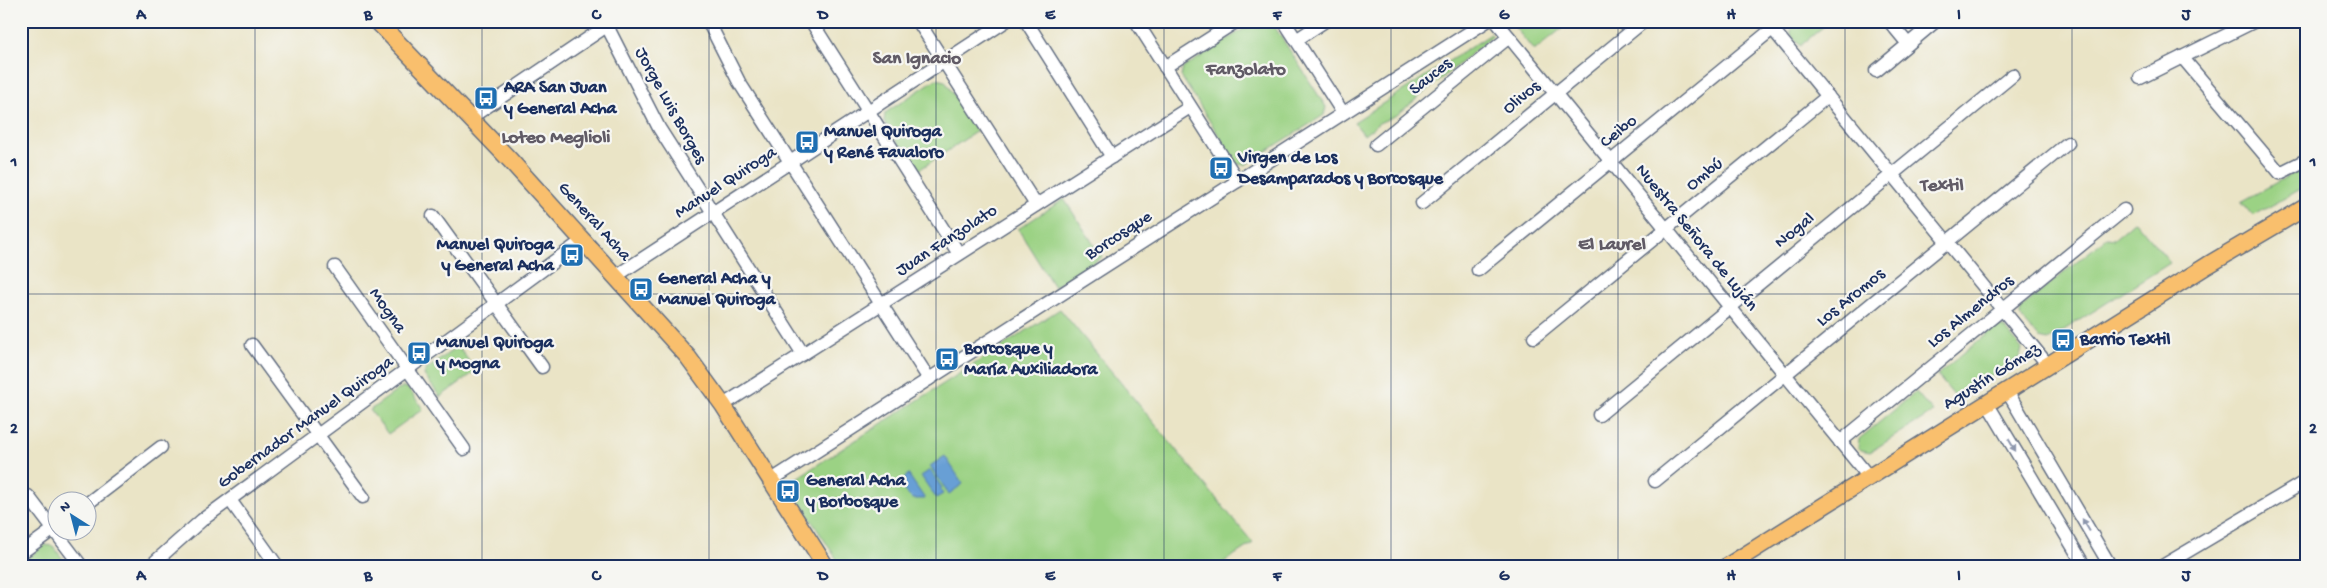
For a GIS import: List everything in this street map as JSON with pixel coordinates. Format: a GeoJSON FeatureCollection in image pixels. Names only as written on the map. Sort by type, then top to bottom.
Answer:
{"type":"FeatureCollection","features":[{"type":"Feature","properties":{"kind":"main road","name":"General Acha"},"geometry":{"type":"LineString","coordinates":[[377,21],[583,240],[688,357],[723,405],[826,567]]}},
{"type":"Feature","properties":{"kind":"main road","name":"Agustín Gómez"},"geometry":{"type":"LineString","coordinates":[[1726,567],[2048,365],[2306,207]]}},
{"type":"Feature","properties":{"kind":"street"},"geometry":{"type":"LineString","coordinates":[[708,21],[739,82],[929,378]]}},
{"type":"Feature","properties":{"kind":"street"},"geometry":{"type":"LineString","coordinates":[[811,21],[959,254]]}},
{"type":"Feature","properties":{"kind":"street"},"geometry":{"type":"LineString","coordinates":[[918,21],[1036,205]]}},
{"type":"Feature","properties":{"kind":"street","name":"Manuel Quiroga"},"geometry":{"type":"LineString","coordinates":[[616,276],[1006,21]]}},
{"type":"Feature","properties":{"kind":"street"},"geometry":{"type":"LineString","coordinates":[[1026,21],[1112,157]]}},
{"type":"Feature","properties":{"kind":"street"},"geometry":{"type":"LineString","coordinates":[[1165,67],[1237,21]]}},
{"type":"Feature","properties":{"kind":"street"},"geometry":{"type":"LineString","coordinates":[[1284,21],[1343,113]]}},
{"type":"Feature","properties":{"kind":"street"},"geometry":{"type":"LineString","coordinates":[[1296,40],[1324,21]]}},
{"type":"Feature","properties":{"kind":"street","name":"Borcosque"},"geometry":{"type":"LineString","coordinates":[[770,481],[1487,21]]}},
{"type":"Feature","properties":{"kind":"street","name":"Nuestra Señora de Luján"},"geometry":{"type":"LineString","coordinates":[[1496,21],[1869,477]]}},
{"type":"Feature","properties":{"kind":"street","name":"Olivos"},"geometry":{"type":"LineString","coordinates":[[1422,203],[1644,21]]}},
{"type":"Feature","properties":{"kind":"street"},"geometry":{"type":"LineString","coordinates":[[1889,21],[1908,44]]}},
{"type":"Feature","properties":{"kind":"street"},"geometry":{"type":"LineString","coordinates":[[1876,71],[1936,21]]}},
{"type":"Feature","properties":{"kind":"street"},"geometry":{"type":"LineString","coordinates":[[2140,78],[2255,21]]}},
{"type":"Feature","properties":{"kind":"street"},"geometry":{"type":"LineString","coordinates":[[470,118],[610,24]]}},
{"type":"Feature","properties":{"kind":"street","name":"Jorge Luis Borges"},"geometry":{"type":"LineString","coordinates":[[610,24],[659,128],[803,354]]}},
{"type":"Feature","properties":{"kind":"street"},"geometry":{"type":"LineString","coordinates":[[1137,24],[1238,181]]}},
{"type":"Feature","properties":{"kind":"street"},"geometry":{"type":"LineString","coordinates":[[1774,24],[1828,96],[2048,365]]}},
{"type":"Feature","properties":{"kind":"street","name":"Ceibo"},"geometry":{"type":"LineString","coordinates":[[1478,270],[1774,24]]}},
{"type":"Feature","properties":{"kind":"street","name":"Sauces"},"geometry":{"type":"LineString","coordinates":[[1376,145],[1508,36]]}},
{"type":"Feature","properties":{"kind":"street"},"geometry":{"type":"LineString","coordinates":[[2182,57],[2280,173],[2306,160]]}},
{"type":"Feature","properties":{"kind":"street","name":"Nogal"},"geometry":{"type":"LineString","coordinates":[[1599,414],[2013,75]]}},
{"type":"Feature","properties":{"kind":"street","name":"Ombú"},"geometry":{"type":"LineString","coordinates":[[1534,337],[1828,96]]}},
{"type":"Feature","properties":{"kind":"street","name":"Juan Fanzolato"},"geometry":{"type":"LineString","coordinates":[[723,405],[1190,107]]}},
{"type":"Feature","properties":{"kind":"street","name":"Los Aromos"},"geometry":{"type":"LineString","coordinates":[[1655,481],[2068,143]]}},
{"type":"Feature","properties":{"kind":"street","name":"Los Almendros"},"geometry":{"type":"LineString","coordinates":[[1840,442],[2124,210]]}},
{"type":"Feature","properties":{"kind":"street"},"geometry":{"type":"LineString","coordinates":[[433,216],[542,367]]}},
{"type":"Feature","properties":{"kind":"street","name":"Gobernador Manuel Quiroga"},"geometry":{"type":"LineString","coordinates":[[149,567],[202,520],[583,240]]}},
{"type":"Feature","properties":{"kind":"street","name":"Mogna"},"geometry":{"type":"LineString","coordinates":[[335,267],[464,449]]}},
{"type":"Feature","properties":{"kind":"street"},"geometry":{"type":"LineString","coordinates":[[252,345],[363,497]]}},
{"type":"Feature","properties":{"kind":"street"},"geometry":{"type":"LineString","coordinates":[[2007,391],[2111,567]]}},
{"type":"Feature","properties":{"kind":"street"},"geometry":{"type":"LineString","coordinates":[[1987,403],[2085,567]]}},
{"type":"Feature","properties":{"kind":"street"},"geometry":{"type":"LineString","coordinates":[[98,495],[161,447]]}},
{"type":"Feature","properties":{"kind":"street"},"geometry":{"type":"LineString","coordinates":[[2160,567],[2306,481]]}},
{"type":"Feature","properties":{"kind":"street"},"geometry":{"type":"LineString","coordinates":[[28,496],[48,520]]}},
{"type":"Feature","properties":{"kind":"street"},"geometry":{"type":"LineString","coordinates":[[230,500],[278,567]]}},
{"type":"Feature","properties":{"kind":"street"},"geometry":{"type":"LineString","coordinates":[[21,553],[48,533]]}},
{"type":"Feature","properties":{"kind":"street"},"geometry":{"type":"LineString","coordinates":[[63,540],[82,567]]}},
{"type":"Feature","properties":{"kind":"green space"},"geometry":{"type":"Polygon","coordinates":[[[1256,21],[1271,21],[1326,107],[1324,115],[1245,165],[1237,164],[1181,76],[1183,68],[1256,21]]]}},
{"type":"Feature","properties":{"kind":"green space"},"geometry":{"type":"Polygon","coordinates":[[[1515,21],[1571,21],[1534,51],[1514,26],[1515,21]]]}},
{"type":"Feature","properties":{"kind":"green space"},"geometry":{"type":"Polygon","coordinates":[[[1798,21],[1830,21],[1800,46],[1791,35],[1791,27],[1798,21]]]}},
{"type":"Feature","properties":{"kind":"green space"},"geometry":{"type":"Polygon","coordinates":[[[1491,34],[1493,36],[1397,115],[1379,123],[1364,135],[1354,122],[1491,34]]]}},
{"type":"Feature","properties":{"kind":"green space"},"geometry":{"type":"Polygon","coordinates":[[[936,79],[945,81],[977,131],[916,172],[884,121],[885,113],[936,79]]]}},
{"type":"Feature","properties":{"kind":"green space"},"geometry":{"type":"Polygon","coordinates":[[[2306,166],[2306,186],[2253,216],[2241,202],[2306,166]]]}},
{"type":"Feature","properties":{"kind":"green space"},"geometry":{"type":"Polygon","coordinates":[[[1064,199],[1102,257],[1054,287],[1018,229],[1064,199]]]}},
{"type":"Feature","properties":{"kind":"green space"},"geometry":{"type":"Polygon","coordinates":[[[2135,221],[2170,263],[2048,340],[2039,338],[2020,316],[2021,308],[2106,238],[2114,239],[2135,221]]]}},
{"type":"Feature","properties":{"kind":"green space"},"geometry":{"type":"Polygon","coordinates":[[[1060,309],[1253,543],[1216,567],[842,567],[790,488],[792,481],[1060,309]]]}},
{"type":"Feature","properties":{"kind":"green space"},"geometry":{"type":"Polygon","coordinates":[[[1996,326],[2004,327],[2022,349],[2020,357],[1956,398],[1937,375],[1996,326]]]}},
{"type":"Feature","properties":{"kind":"green space"},"geometry":{"type":"Polygon","coordinates":[[[458,346],[476,371],[440,397],[424,375],[426,370],[458,346]]]}},
{"type":"Feature","properties":{"kind":"green space"},"geometry":{"type":"Polygon","coordinates":[[[402,387],[408,388],[423,409],[388,434],[370,410],[402,387]]]}},
{"type":"Feature","properties":{"kind":"green space"},"geometry":{"type":"Polygon","coordinates":[[[1916,392],[1933,412],[1870,452],[1861,450],[1858,447],[1859,439],[1916,392]]]}},
{"type":"Feature","properties":{"kind":"green space"},"geometry":{"type":"Polygon","coordinates":[[[45,545],[53,546],[69,567],[21,567],[21,563],[45,545]]]}},
{"type":"Feature","properties":{"kind":"water"},"geometry":{"type":"Polygon","coordinates":[[[945,456],[963,484],[949,494],[930,466],[945,456]]]}},
{"type":"Feature","properties":{"kind":"water"},"geometry":{"type":"Polygon","coordinates":[[[930,470],[942,488],[940,490],[943,494],[936,498],[921,476],[930,470]]]}},
{"type":"Feature","properties":{"kind":"water"},"geometry":{"type":"Polygon","coordinates":[[[908,474],[925,499],[912,499],[904,491],[902,482],[908,474]]]}},
{"type":"Feature","properties":{"kind":"place","name":"ARA San Juan y General Acha"},"geometry":{"type":"Point","coordinates":[486,98]}},
{"type":"Feature","properties":{"kind":"place","name":"Manuel Quiroga y René Favaloro"},"geometry":{"type":"Point","coordinates":[807,142]}},
{"type":"Feature","properties":{"kind":"place","name":"Virgen de Los Desamparados y Borcosque"},"geometry":{"type":"Point","coordinates":[1221,168]}},
{"type":"Feature","properties":{"kind":"place","name":"Manuel Quiroga y General Acha"},"geometry":{"type":"Point","coordinates":[572,255]}},
{"type":"Feature","properties":{"kind":"place","name":"General Acha y Manuel Quiroga"},"geometry":{"type":"Point","coordinates":[641,289]}},
{"type":"Feature","properties":{"kind":"place","name":"Barrio Textil"},"geometry":{"type":"Point","coordinates":[2063,340]}},
{"type":"Feature","properties":{"kind":"place","name":"Manuel Quiroga y Mogna"},"geometry":{"type":"Point","coordinates":[419,353]}},
{"type":"Feature","properties":{"kind":"place","name":"Borcosque y María Auxiliadora"},"geometry":{"type":"Point","coordinates":[947,359]}},
{"type":"Feature","properties":{"kind":"place","name":"General Acha y Borbosque"},"geometry":{"type":"Point","coordinates":[788,491]}},
{"type":"Feature","properties":{"kind":"district","name":"San Ignacio"},"geometry":{"type":"Point","coordinates":[917,59]}},
{"type":"Feature","properties":{"kind":"district","name":"Fanzolato"},"geometry":{"type":"Point","coordinates":[1246,70]}},
{"type":"Feature","properties":{"kind":"district","name":"Loteo Meglioli"},"geometry":{"type":"Point","coordinates":[556,138]}},
{"type":"Feature","properties":{"kind":"district","name":"Textil"},"geometry":{"type":"Point","coordinates":[1942,186]}},
{"type":"Feature","properties":{"kind":"district","name":"El Laurel"},"geometry":{"type":"Point","coordinates":[1612,245]}}]}
